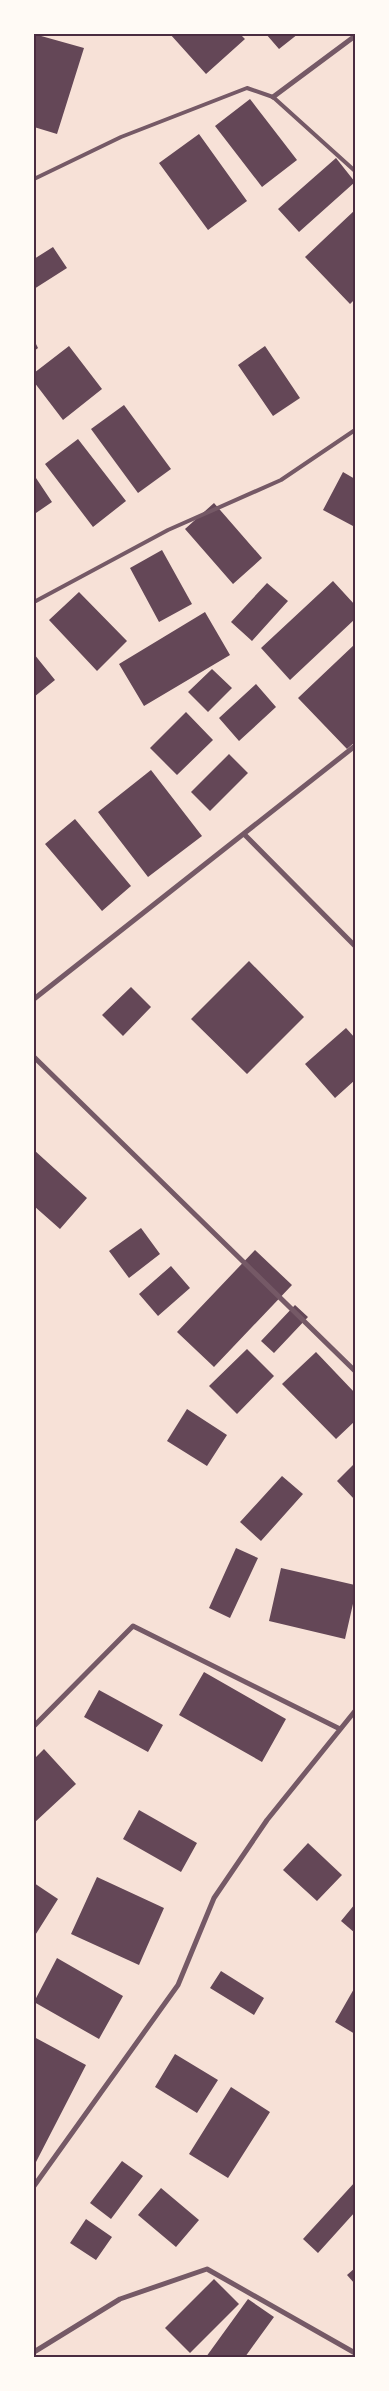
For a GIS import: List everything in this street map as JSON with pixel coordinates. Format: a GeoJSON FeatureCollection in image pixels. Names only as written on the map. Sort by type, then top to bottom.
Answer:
{"type":"FeatureCollection","features":[{"type":"Feature","properties":{"kind":"street"},"geometry":{"type":"LineString","coordinates":[[273,97],[355,36]]}},
{"type":"Feature","properties":{"kind":"street"},"geometry":{"type":"LineString","coordinates":[[34,999],[355,746]]}},
{"type":"Feature","properties":{"kind":"street"},"geometry":{"type":"LineString","coordinates":[[244,834],[355,946]]}},
{"type":"Feature","properties":{"kind":"street"},"geometry":{"type":"LineString","coordinates":[[34,1057],[355,1371]]}},
{"type":"Feature","properties":{"kind":"street"},"geometry":{"type":"LineString","coordinates":[[34,1726],[133,1626],[340,1729]]}},
{"type":"Feature","properties":{"kind":"street"},"geometry":{"type":"LineString","coordinates":[[34,2186],[178,1985],[214,1898],[267,1820],[355,1711]]}},
{"type":"Feature","properties":{"kind":"street"},"geometry":{"type":"LineString","coordinates":[[34,2352],[120,2299],[207,2269],[355,2353]]}},
{"type":"Feature","properties":{"kind":"lane"},"geometry":{"type":"LineString","coordinates":[[34,179],[121,137],[247,88],[273,97],[355,171]]}},
{"type":"Feature","properties":{"kind":"lane"},"geometry":{"type":"LineString","coordinates":[[34,602],[168,530],[281,480],[355,430]]}},
{"type":"Feature","properties":{"kind":"building"},"geometry":{"type":"Polygon","coordinates":[[[34,34],[84,48],[57,134],[34,127],[34,34]]]}},
{"type":"Feature","properties":{"kind":"building"},"geometry":{"type":"Polygon","coordinates":[[[170,34],[240,34],[245,39],[206,74],[170,34]]]}},
{"type":"Feature","properties":{"kind":"building"},"geometry":{"type":"Polygon","coordinates":[[[266,34],[298,34],[279,49],[266,34]]]}},
{"type":"Feature","properties":{"kind":"building"},"geometry":{"type":"Polygon","coordinates":[[[250,99],[297,160],[262,187],[215,126],[250,99]]]}},
{"type":"Feature","properties":{"kind":"building"},"geometry":{"type":"Polygon","coordinates":[[[199,134],[247,201],[208,230],[159,163],[199,134]]]}},
{"type":"Feature","properties":{"kind":"building"},"geometry":{"type":"Polygon","coordinates":[[[336,158],[355,182],[299,232],[278,209],[336,158]]]}},
{"type":"Feature","properties":{"kind":"building"},"geometry":{"type":"Polygon","coordinates":[[[355,210],[355,299],[350,304],[305,257],[355,210]]]}},
{"type":"Feature","properties":{"kind":"building"},"geometry":{"type":"Polygon","coordinates":[[[53,247],[67,268],[34,289],[34,259],[53,247]]]}},
{"type":"Feature","properties":{"kind":"building"},"geometry":{"type":"Polygon","coordinates":[[[34,340],[38,348],[34,351],[34,340]]]}},
{"type":"Feature","properties":{"kind":"building"},"geometry":{"type":"Polygon","coordinates":[[[69,346],[102,389],[63,420],[34,382],[34,373],[69,346]]]}},
{"type":"Feature","properties":{"kind":"building"},"geometry":{"type":"Polygon","coordinates":[[[265,346],[300,398],[273,416],[238,365],[265,346]]]}},
{"type":"Feature","properties":{"kind":"building"},"geometry":{"type":"Polygon","coordinates":[[[124,405],[171,469],[138,493],[91,429],[124,405]]]}},
{"type":"Feature","properties":{"kind":"building"},"geometry":{"type":"Polygon","coordinates":[[[78,439],[126,501],[93,527],[45,464],[78,439]]]}},
{"type":"Feature","properties":{"kind":"building"},"geometry":{"type":"Polygon","coordinates":[[[343,472],[355,479],[355,522],[353,526],[323,510],[343,472]]]}},
{"type":"Feature","properties":{"kind":"building"},"geometry":{"type":"Polygon","coordinates":[[[34,475],[52,502],[36,513],[34,510],[34,475]]]}},
{"type":"Feature","properties":{"kind":"building"},"geometry":{"type":"Polygon","coordinates":[[[214,503],[262,558],[233,584],[185,529],[214,503]]]}},
{"type":"Feature","properties":{"kind":"building"},"geometry":{"type":"Polygon","coordinates":[[[162,550],[192,604],[159,622],[130,568],[162,550]]]}},
{"type":"Feature","properties":{"kind":"building"},"geometry":{"type":"Polygon","coordinates":[[[333,581],[355,605],[355,619],[290,680],[261,648],[333,581]]]}},
{"type":"Feature","properties":{"kind":"building"},"geometry":{"type":"Polygon","coordinates":[[[267,583],[288,601],[252,641],[231,622],[267,583]]]}},
{"type":"Feature","properties":{"kind":"building"},"geometry":{"type":"Polygon","coordinates":[[[79,592],[127,641],[97,671],[49,620],[79,592]]]}},
{"type":"Feature","properties":{"kind":"building"},"geometry":{"type":"Polygon","coordinates":[[[205,612],[230,655],[144,706],[119,664],[205,612]]]}},
{"type":"Feature","properties":{"kind":"building"},"geometry":{"type":"Polygon","coordinates":[[[355,644],[355,742],[347,749],[298,698],[355,644]]]}},
{"type":"Feature","properties":{"kind":"building"},"geometry":{"type":"Polygon","coordinates":[[[34,654],[55,680],[34,697],[34,654]]]}},
{"type":"Feature","properties":{"kind":"building"},"geometry":{"type":"Polygon","coordinates":[[[212,669],[232,688],[208,712],[188,692],[212,669]]]}},
{"type":"Feature","properties":{"kind":"building"},"geometry":{"type":"Polygon","coordinates":[[[256,684],[276,707],[239,741],[219,718],[256,684]]]}},
{"type":"Feature","properties":{"kind":"building"},"geometry":{"type":"Polygon","coordinates":[[[186,712],[213,740],[177,775],[150,748],[186,712]]]}},
{"type":"Feature","properties":{"kind":"building"},"geometry":{"type":"Polygon","coordinates":[[[229,754],[248,773],[210,811],[191,792],[229,754]]]}},
{"type":"Feature","properties":{"kind":"building"},"geometry":{"type":"Polygon","coordinates":[[[151,770],[202,836],[148,877],[98,812],[151,770]]]}},
{"type":"Feature","properties":{"kind":"building"},"geometry":{"type":"Polygon","coordinates":[[[75,819],[131,886],[102,911],[45,844],[75,819]]]}},
{"type":"Feature","properties":{"kind":"building"},"geometry":{"type":"Polygon","coordinates":[[[249,961],[304,1017],[247,1074],[191,1019],[249,961]]]}},
{"type":"Feature","properties":{"kind":"building"},"geometry":{"type":"Polygon","coordinates":[[[131,987],[151,1007],[123,1036],[102,1015],[131,987]]]}},
{"type":"Feature","properties":{"kind":"building"},"geometry":{"type":"Polygon","coordinates":[[[346,1028],[355,1038],[355,1080],[335,1098],[305,1064],[346,1028]]]}},
{"type":"Feature","properties":{"kind":"building"},"geometry":{"type":"Polygon","coordinates":[[[34,1150],[87,1198],[60,1229],[34,1206],[34,1150]]]}},
{"type":"Feature","properties":{"kind":"building"},"geometry":{"type":"Polygon","coordinates":[[[141,1228],[160,1254],[129,1278],[109,1251],[141,1228]]]}},
{"type":"Feature","properties":{"kind":"building"},"geometry":{"type":"Polygon","coordinates":[[[255,1250],[292,1285],[214,1367],[177,1332],[255,1250]]]}},
{"type":"Feature","properties":{"kind":"building"},"geometry":{"type":"Polygon","coordinates":[[[171,1266],[190,1288],[158,1316],[139,1294],[171,1266]]]}},
{"type":"Feature","properties":{"kind":"building"},"geometry":{"type":"Polygon","coordinates":[[[295,1305],[308,1317],[274,1353],[261,1341],[295,1305]]]}},
{"type":"Feature","properties":{"kind":"building"},"geometry":{"type":"Polygon","coordinates":[[[247,1349],[274,1376],[237,1414],[209,1386],[247,1349]]]}},
{"type":"Feature","properties":{"kind":"building"},"geometry":{"type":"Polygon","coordinates":[[[316,1352],[355,1393],[355,1421],[336,1439],[282,1384],[316,1352]]]}},
{"type":"Feature","properties":{"kind":"building"},"geometry":{"type":"Polygon","coordinates":[[[187,1409],[227,1435],[207,1466],[167,1441],[187,1409]]]}},
{"type":"Feature","properties":{"kind":"building"},"geometry":{"type":"Polygon","coordinates":[[[355,1463],[355,1500],[337,1481],[355,1463]]]}},
{"type":"Feature","properties":{"kind":"building"},"geometry":{"type":"Polygon","coordinates":[[[282,1476],[303,1494],[261,1541],[240,1522],[282,1476]]]}},
{"type":"Feature","properties":{"kind":"building"},"geometry":{"type":"Polygon","coordinates":[[[236,1548],[258,1558],[230,1618],[209,1608],[236,1548]]]}},
{"type":"Feature","properties":{"kind":"building"},"geometry":{"type":"Polygon","coordinates":[[[281,1568],[355,1585],[355,1595],[345,1639],[269,1621],[281,1568]]]}},
{"type":"Feature","properties":{"kind":"building"},"geometry":{"type":"Polygon","coordinates":[[[204,1672],[286,1719],[262,1762],[179,1715],[204,1672]]]}},
{"type":"Feature","properties":{"kind":"building"},"geometry":{"type":"Polygon","coordinates":[[[99,1690],[163,1725],[148,1752],[84,1717],[99,1690]]]}},
{"type":"Feature","properties":{"kind":"building"},"geometry":{"type":"Polygon","coordinates":[[[44,1749],[76,1784],[34,1823],[34,1759],[44,1749]]]}},
{"type":"Feature","properties":{"kind":"building"},"geometry":{"type":"Polygon","coordinates":[[[139,1810],[197,1843],[181,1872],[123,1839],[139,1810]]]}},
{"type":"Feature","properties":{"kind":"building"},"geometry":{"type":"Polygon","coordinates":[[[308,1843],[342,1875],[317,1901],[283,1870],[308,1843]]]}},
{"type":"Feature","properties":{"kind":"building"},"geometry":{"type":"Polygon","coordinates":[[[97,1877],[164,1908],[139,1965],[71,1934],[97,1877]]]}},
{"type":"Feature","properties":{"kind":"building"},"geometry":{"type":"Polygon","coordinates":[[[34,1883],[58,1899],[34,1937],[34,1883]]]}},
{"type":"Feature","properties":{"kind":"building"},"geometry":{"type":"Polygon","coordinates":[[[355,1904],[355,1933],[341,1921],[355,1904]]]}},
{"type":"Feature","properties":{"kind":"building"},"geometry":{"type":"Polygon","coordinates":[[[57,1958],[123,1996],[99,2039],[34,2002],[57,1958]]]}},
{"type":"Feature","properties":{"kind":"building"},"geometry":{"type":"Polygon","coordinates":[[[221,1971],[264,1998],[254,2015],[210,1988],[221,1971]]]}},
{"type":"Feature","properties":{"kind":"building"},"geometry":{"type":"Polygon","coordinates":[[[355,1987],[355,2034],[335,2022],[355,1987]]]}},
{"type":"Feature","properties":{"kind":"building"},"geometry":{"type":"Polygon","coordinates":[[[34,2037],[86,2065],[36,2162],[34,2161],[34,2037]]]}},
{"type":"Feature","properties":{"kind":"building"},"geometry":{"type":"Polygon","coordinates":[[[175,2054],[218,2080],[197,2113],[155,2087],[175,2054]]]}},
{"type":"Feature","properties":{"kind":"building"},"geometry":{"type":"Polygon","coordinates":[[[231,2087],[270,2112],[228,2178],[189,2154],[231,2087]]]}},
{"type":"Feature","properties":{"kind":"building"},"geometry":{"type":"Polygon","coordinates":[[[122,2161],[143,2176],[111,2219],[90,2203],[122,2161]]]}},
{"type":"Feature","properties":{"kind":"building"},"geometry":{"type":"Polygon","coordinates":[[[355,2182],[355,2212],[318,2253],[303,2239],[355,2182]]]}},
{"type":"Feature","properties":{"kind":"building"},"geometry":{"type":"Polygon","coordinates":[[[161,2188],[199,2220],[176,2247],[138,2215],[161,2188]]]}},
{"type":"Feature","properties":{"kind":"building"},"geometry":{"type":"Polygon","coordinates":[[[86,2219],[112,2237],[96,2260],[70,2243],[86,2219]]]}},
{"type":"Feature","properties":{"kind":"building"},"geometry":{"type":"Polygon","coordinates":[[[355,2268],[355,2284],[347,2275],[355,2268]]]}},
{"type":"Feature","properties":{"kind":"building"},"geometry":{"type":"Polygon","coordinates":[[[214,2279],[239,2304],[190,2353],[165,2328],[214,2279]]]}},
{"type":"Feature","properties":{"kind":"building"},"geometry":{"type":"Polygon","coordinates":[[[248,2299],[274,2317],[245,2357],[206,2357],[248,2299]]]}}]}
